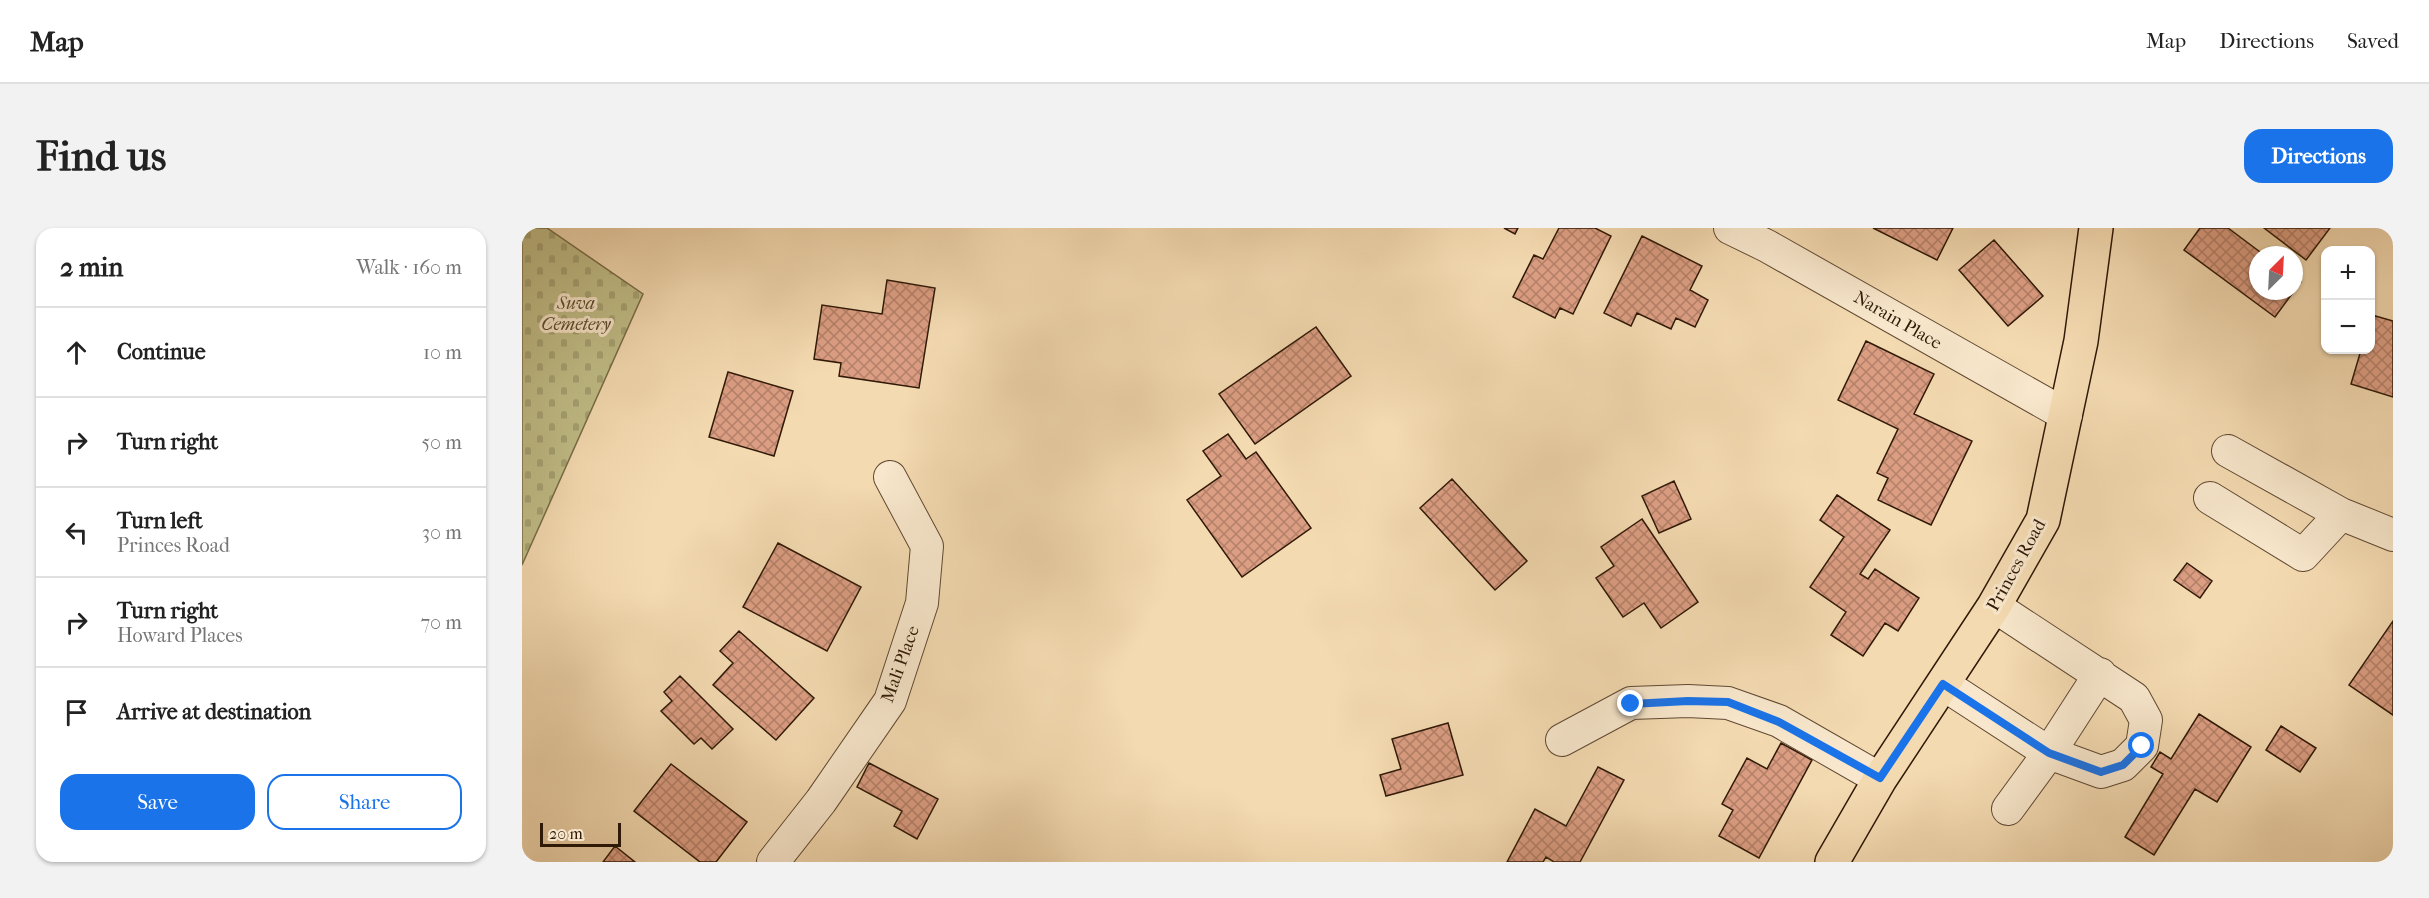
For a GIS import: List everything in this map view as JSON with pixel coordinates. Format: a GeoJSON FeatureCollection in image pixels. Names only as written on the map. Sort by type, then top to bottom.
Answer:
{"type":"FeatureCollection","features":[{"type":"Feature","properties":{"kind":"main road","name":"Princes Road"},"geometry":{"type":"LineString","coordinates":[[1832,862],[1880,778],[1994,606],[2043,520],[2081,341],[2096,228]]}},
{"type":"Feature","properties":{"kind":"street","name":"Narain Place"},"geometry":{"type":"LineString","coordinates":[[1730,228],[1767,246],[2066,415]]}},
{"type":"Feature","properties":{"kind":"street"},"geometry":{"type":"LineString","coordinates":[[2228,451],[2341,514],[2393,535]]}},
{"type":"Feature","properties":{"kind":"street","name":"Mali Place"},"geometry":{"type":"LineString","coordinates":[[773,862],[821,801],[890,701],[922,603],[927,546],[890,477]]}},
{"type":"Feature","properties":{"kind":"street"},"geometry":{"type":"LineString","coordinates":[[2210,498],[2303,555],[2341,514]]}},
{"type":"Feature","properties":{"kind":"street"},"geometry":{"type":"LineString","coordinates":[[1943,684],[2049,753],[2101,772],[2123,765],[2142,746],[2146,720],[2134,698],[1994,606]]}},
{"type":"Feature","properties":{"kind":"street"},"geometry":{"type":"LineString","coordinates":[[2008,809],[2049,753],[2100,674]]}},
{"type":"Feature","properties":{"kind":"street"},"geometry":{"type":"LineString","coordinates":[[1562,740],[1631,704],[1688,701],[1728,702],[1779,722],[1880,778]]}},
{"type":"Feature","properties":{"kind":"green space","name":"Suva Cemetery"},"geometry":{"type":"Polygon","coordinates":[[[522,228],[547,228],[643,294],[522,565],[522,228]]]}},
{"type":"Feature","properties":{"kind":"building"},"geometry":{"type":"Polygon","coordinates":[[[1504,228],[1518,228],[1515,234],[1504,228]]]}},
{"type":"Feature","properties":{"kind":"building"},"geometry":{"type":"Polygon","coordinates":[[[1559,228],[1595,228],[1611,236],[1573,314],[1560,308],[1555,318],[1513,297],[1534,255],[1543,259],[1559,228]]]}},
{"type":"Feature","properties":{"kind":"building"},"geometry":{"type":"Polygon","coordinates":[[[1873,228],[1953,228],[1937,260],[1873,228]]]}},
{"type":"Feature","properties":{"kind":"building"},"geometry":{"type":"Polygon","coordinates":[[[2200,228],[2228,228],[2252,246],[2249,246],[2249,298],[2184,250],[2200,228]]]}},
{"type":"Feature","properties":{"kind":"building"},"geometry":{"type":"Polygon","coordinates":[[[2264,228],[2330,228],[2306,260],[2303,258],[2303,246],[2288,246],[2264,228]]]}},
{"type":"Feature","properties":{"kind":"building"},"geometry":{"type":"Polygon","coordinates":[[[1642,236],[1702,266],[1690,290],[1708,300],[1695,327],[1676,318],[1671,329],[1637,313],[1631,326],[1604,313],[1642,236]]]}},
{"type":"Feature","properties":{"kind":"building"},"geometry":{"type":"Polygon","coordinates":[[[1994,240],[2043,296],[2008,326],[1959,270],[1994,240]]]}},
{"type":"Feature","properties":{"kind":"building"},"geometry":{"type":"Polygon","coordinates":[[[887,280],[935,288],[919,388],[839,376],[841,363],[814,359],[822,305],[882,314],[887,280]]]}},
{"type":"Feature","properties":{"kind":"building"},"geometry":{"type":"Polygon","coordinates":[[[2252,300],[2287,300],[2275,317],[2252,300]]]}},
{"type":"Feature","properties":{"kind":"building"},"geometry":{"type":"Polygon","coordinates":[[[2375,316],[2393,321],[2393,397],[2351,384],[2360,354],[2375,354],[2375,316]]]}},
{"type":"Feature","properties":{"kind":"building"},"geometry":{"type":"Polygon","coordinates":[[[1316,327],[1351,376],[1255,444],[1219,394],[1316,327]]]}},
{"type":"Feature","properties":{"kind":"building"},"geometry":{"type":"Polygon","coordinates":[[[1866,341],[1934,374],[1914,414],[1972,441],[1931,525],[1878,500],[1888,478],[1877,473],[1898,429],[1838,400],[1866,341]]]}},
{"type":"Feature","properties":{"kind":"building"},"geometry":{"type":"Polygon","coordinates":[[[728,372],[793,391],[774,456],[709,437],[728,372]]]}},
{"type":"Feature","properties":{"kind":"building"},"geometry":{"type":"Polygon","coordinates":[[[1228,434],[1246,459],[1256,452],[1311,528],[1242,577],[1187,500],[1221,476],[1203,451],[1228,434]]]}},
{"type":"Feature","properties":{"kind":"building"},"geometry":{"type":"Polygon","coordinates":[[[1452,479],[1527,561],[1495,590],[1420,508],[1452,479]]]}},
{"type":"Feature","properties":{"kind":"building"},"geometry":{"type":"Polygon","coordinates":[[[1674,481],[1691,519],[1659,533],[1642,496],[1674,481]]]}},
{"type":"Feature","properties":{"kind":"building"},"geometry":{"type":"Polygon","coordinates":[[[1837,495],[1890,530],[1860,574],[1868,579],[1875,569],[1919,598],[1898,631],[1885,623],[1863,656],[1831,635],[1846,612],[1810,587],[1844,537],[1820,520],[1837,495]]]}},
{"type":"Feature","properties":{"kind":"building"},"geometry":{"type":"Polygon","coordinates":[[[1642,519],[1698,602],[1661,628],[1644,603],[1623,617],[1596,578],[1614,566],[1601,547],[1642,519]]]}},
{"type":"Feature","properties":{"kind":"building"},"geometry":{"type":"Polygon","coordinates":[[[778,543],[861,587],[827,651],[743,607],[778,543]]]}},
{"type":"Feature","properties":{"kind":"building"},"geometry":{"type":"Polygon","coordinates":[[[2187,563],[2212,581],[2200,598],[2174,580],[2187,563]]]}},
{"type":"Feature","properties":{"kind":"building"},"geometry":{"type":"Polygon","coordinates":[[[2393,621],[2393,715],[2349,685],[2393,621]]]}},
{"type":"Feature","properties":{"kind":"building"},"geometry":{"type":"Polygon","coordinates":[[[739,631],[814,698],[776,740],[713,685],[733,663],[720,651],[739,631]]]}},
{"type":"Feature","properties":{"kind":"building"},"geometry":{"type":"Polygon","coordinates":[[[680,676],[733,729],[712,749],[701,738],[694,744],[661,711],[672,701],[664,692],[680,676]]]}},
{"type":"Feature","properties":{"kind":"building"},"geometry":{"type":"Polygon","coordinates":[[[2199,714],[2251,747],[2217,802],[2195,789],[2154,855],[2125,837],[2163,774],[2151,767],[2160,752],[2171,759],[2199,714]]]}},
{"type":"Feature","properties":{"kind":"building"},"geometry":{"type":"Polygon","coordinates":[[[1448,723],[1463,775],[1386,796],[1380,775],[1401,769],[1392,739],[1448,723]]]}},
{"type":"Feature","properties":{"kind":"building"},"geometry":{"type":"Polygon","coordinates":[[[2281,726],[2316,748],[2300,772],[2266,750],[2281,726]]]}},
{"type":"Feature","properties":{"kind":"building"},"geometry":{"type":"Polygon","coordinates":[[[1781,743],[1812,760],[1759,858],[1719,836],[1733,810],[1722,804],[1747,758],[1767,769],[1781,743]]]}},
{"type":"Feature","properties":{"kind":"building"},"geometry":{"type":"Polygon","coordinates":[[[869,763],[938,799],[917,839],[894,826],[902,811],[857,787],[869,763]]]}},
{"type":"Feature","properties":{"kind":"building"},"geometry":{"type":"Polygon","coordinates":[[[671,764],[747,822],[716,862],[700,862],[634,811],[671,764]]]}},
{"type":"Feature","properties":{"kind":"building"},"geometry":{"type":"Polygon","coordinates":[[[1598,767],[1624,780],[1580,862],[1554,862],[1546,857],[1543,862],[1507,862],[1535,809],[1566,826],[1598,767]]]}},
{"type":"Feature","properties":{"kind":"building"},"geometry":{"type":"Polygon","coordinates":[[[615,846],[635,862],[603,862],[615,846]]]}},
{"type":"Feature","properties":{"kind":"route"},"geometry":{"type":"LineString","coordinates":[[1631,704],[1688,701],[1728,702],[1779,722],[1880,778],[1943,684],[2049,753],[2101,772],[2123,765],[2142,746]]}}]}
